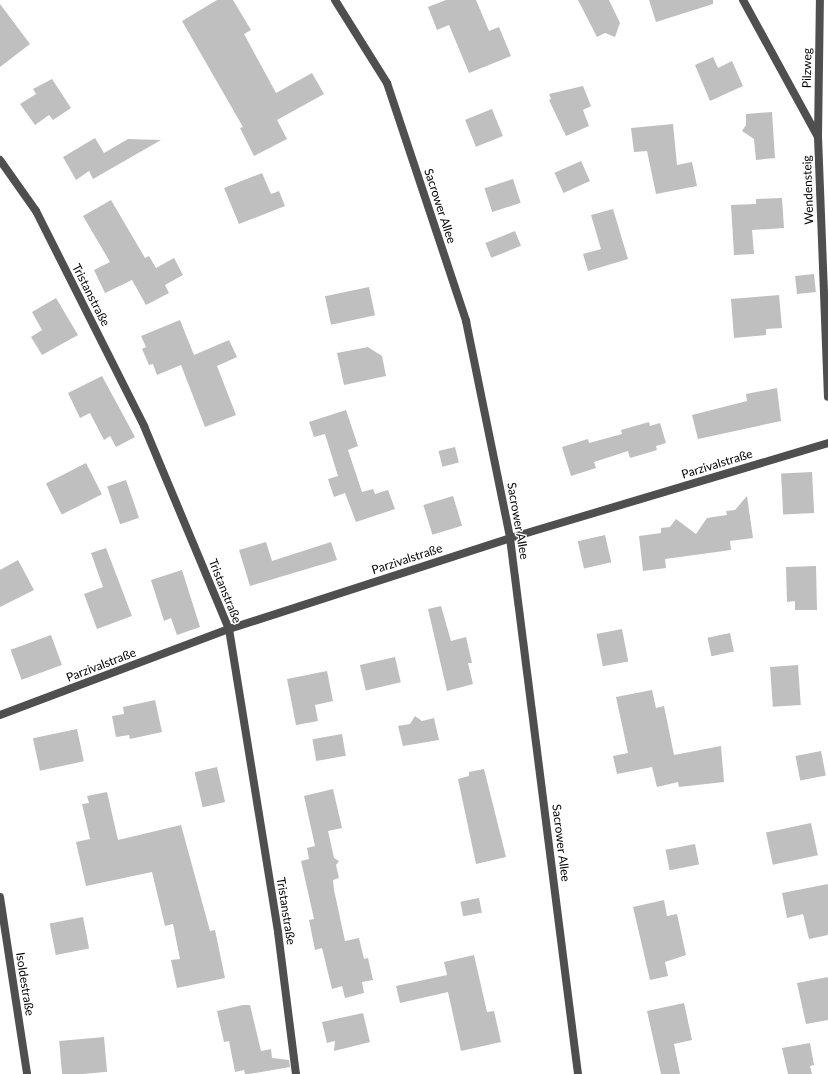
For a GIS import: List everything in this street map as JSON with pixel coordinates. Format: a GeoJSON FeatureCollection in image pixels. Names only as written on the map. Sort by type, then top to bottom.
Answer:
{"type":"FeatureCollection","features":[{"type":"Feature","properties":{"kind":"street","name":"Sacrower Allee"},"geometry":{"type":"LineString","coordinates":[[335,0],[387,83],[463,314],[510,538],[578,1074]]}},
{"type":"Feature","properties":{"kind":"street","name":"Wendensteig"},"geometry":{"type":"LineString","coordinates":[[743,0],[818,137],[828,397]]}},
{"type":"Feature","properties":{"kind":"street","name":"Pilzweg"},"geometry":{"type":"LineString","coordinates":[[818,137],[820,0]]}},
{"type":"Feature","properties":{"kind":"street","name":"Tristanstraße"},"geometry":{"type":"LineString","coordinates":[[0,160],[36,212],[144,426],[229,629],[278,932],[296,1074]]}},
{"type":"Feature","properties":{"kind":"street","name":"Parzivalstraße"},"geometry":{"type":"LineString","coordinates":[[0,715],[229,629],[510,538],[828,443]]}},
{"type":"Feature","properties":{"kind":"street","name":"Isoldestraße"},"geometry":{"type":"LineString","coordinates":[[0,897],[27,1074]]}},
{"type":"Feature","properties":{"kind":"building"},"geometry":{"type":"Polygon","coordinates":[[[217,0],[233,0],[251,30],[244,34],[276,93],[312,73],[324,94],[277,120],[287,139],[254,156],[240,128],[243,127],[182,21],[217,0]]]}},
{"type":"Feature","properties":{"kind":"building"},"geometry":{"type":"Polygon","coordinates":[[[446,0],[476,0],[489,31],[499,27],[511,56],[469,73],[449,25],[437,30],[428,7],[446,0]]]}},
{"type":"Feature","properties":{"kind":"building"},"geometry":{"type":"Polygon","coordinates":[[[578,0],[609,0],[620,23],[615,37],[605,33],[597,37],[578,0]]]}},
{"type":"Feature","properties":{"kind":"building"},"geometry":{"type":"Polygon","coordinates":[[[649,0],[713,0],[713,4],[656,22],[649,0]]]}},
{"type":"Feature","properties":{"kind":"building"},"geometry":{"type":"Polygon","coordinates":[[[0,4],[30,44],[0,67],[0,4]]]}},
{"type":"Feature","properties":{"kind":"building"},"geometry":{"type":"Polygon","coordinates":[[[713,57],[718,68],[732,61],[743,86],[710,101],[695,65],[713,57]]]}},
{"type":"Feature","properties":{"kind":"building"},"geometry":{"type":"Polygon","coordinates":[[[52,79],[71,108],[53,120],[49,115],[35,125],[20,104],[36,94],[33,89],[52,79]]]}},
{"type":"Feature","properties":{"kind":"building"},"geometry":{"type":"Polygon","coordinates":[[[583,86],[591,106],[583,110],[589,126],[566,136],[549,100],[551,99],[549,94],[583,86]]]}},
{"type":"Feature","properties":{"kind":"building"},"geometry":{"type":"Polygon","coordinates":[[[492,109],[503,136],[476,147],[465,120],[492,109]]]}},
{"type":"Feature","properties":{"kind":"building"},"geometry":{"type":"Polygon","coordinates":[[[772,112],[775,158],[756,160],[754,139],[742,131],[746,125],[746,114],[772,112]]]}},
{"type":"Feature","properties":{"kind":"building"},"geometry":{"type":"Polygon","coordinates":[[[673,124],[677,165],[692,162],[697,186],[656,194],[647,151],[634,152],[631,128],[673,124]]]}},
{"type":"Feature","properties":{"kind":"building"},"geometry":{"type":"Polygon","coordinates":[[[95,138],[104,153],[128,139],[161,140],[93,179],[89,171],[76,180],[63,157],[95,138]]]}},
{"type":"Feature","properties":{"kind":"building"},"geometry":{"type":"Polygon","coordinates":[[[581,161],[590,181],[563,193],[555,173],[581,161]]]}},
{"type":"Feature","properties":{"kind":"building"},"geometry":{"type":"Polygon","coordinates":[[[262,173],[271,194],[279,191],[285,206],[239,224],[224,188],[262,173]]]}},
{"type":"Feature","properties":{"kind":"building"},"geometry":{"type":"Polygon","coordinates":[[[513,179],[521,203],[492,212],[484,188],[513,179]]]}},
{"type":"Feature","properties":{"kind":"building"},"geometry":{"type":"Polygon","coordinates":[[[782,198],[784,228],[752,230],[754,254],[734,255],[731,205],[756,204],[756,199],[782,198]]]}},
{"type":"Feature","properties":{"kind":"building"},"geometry":{"type":"Polygon","coordinates":[[[111,200],[145,258],[149,256],[156,268],[174,258],[183,275],[165,285],[169,293],[146,305],[132,280],[105,293],[94,270],[110,262],[83,216],[111,200]]]}},
{"type":"Feature","properties":{"kind":"building"},"geometry":{"type":"Polygon","coordinates":[[[613,209],[628,259],[588,271],[583,254],[601,249],[591,215],[613,209]]]}},
{"type":"Feature","properties":{"kind":"building"},"geometry":{"type":"Polygon","coordinates":[[[515,231],[521,246],[491,258],[485,243],[515,231]]]}},
{"type":"Feature","properties":{"kind":"building"},"geometry":{"type":"Polygon","coordinates":[[[814,274],[816,292],[797,294],[795,276],[814,274]]]}},
{"type":"Feature","properties":{"kind":"building"},"geometry":{"type":"Polygon","coordinates":[[[369,287],[375,315],[331,325],[325,296],[369,287]]]}},
{"type":"Feature","properties":{"kind":"building"},"geometry":{"type":"Polygon","coordinates":[[[779,295],[782,328],[766,329],[766,335],[734,338],[731,299],[779,295]]]}},
{"type":"Feature","properties":{"kind":"building"},"geometry":{"type":"Polygon","coordinates":[[[56,298],[78,335],[42,355],[31,337],[42,330],[32,312],[56,298]]]}},
{"type":"Feature","properties":{"kind":"building"},"geometry":{"type":"Polygon","coordinates":[[[180,320],[194,355],[229,340],[237,357],[217,366],[236,415],[205,427],[181,365],[157,375],[153,364],[149,365],[142,349],[146,347],[141,336],[180,320]]]}},
{"type":"Feature","properties":{"kind":"building"},"geometry":{"type":"Polygon","coordinates":[[[368,347],[382,356],[386,376],[344,385],[337,353],[368,347]]]}},
{"type":"Feature","properties":{"kind":"building"},"geometry":{"type":"Polygon","coordinates":[[[102,376],[135,437],[116,447],[110,436],[104,440],[90,413],[80,418],[68,393],[102,376]]]}},
{"type":"Feature","properties":{"kind":"building"},"geometry":{"type":"Polygon","coordinates":[[[777,388],[781,421],[698,439],[692,415],[747,401],[746,394],[777,388]]]}},
{"type":"Feature","properties":{"kind":"building"},"geometry":{"type":"Polygon","coordinates":[[[346,410],[358,446],[348,450],[362,492],[373,489],[375,494],[388,490],[395,509],[356,522],[345,493],[334,497],[328,479],[338,476],[325,434],[314,437],[309,422],[346,410]]]}},
{"type":"Feature","properties":{"kind":"building"},"geometry":{"type":"Polygon","coordinates":[[[649,422],[650,426],[660,423],[666,443],[656,446],[657,450],[630,458],[628,451],[594,462],[596,468],[571,476],[562,447],[588,439],[589,443],[622,434],[621,430],[649,422]]]}},
{"type":"Feature","properties":{"kind":"building"},"geometry":{"type":"Polygon","coordinates":[[[455,447],[459,463],[442,467],[439,451],[455,447]]]}},
{"type":"Feature","properties":{"kind":"building"},"geometry":{"type":"Polygon","coordinates":[[[86,463],[102,494],[62,515],[46,483],[86,463]]]}},
{"type":"Feature","properties":{"kind":"building"},"geometry":{"type":"Polygon","coordinates":[[[812,472],[814,513],[783,515],[781,474],[812,472]]]}},
{"type":"Feature","properties":{"kind":"building"},"geometry":{"type":"Polygon","coordinates":[[[126,480],[139,518],[120,524],[107,487],[126,480]]]}},
{"type":"Feature","properties":{"kind":"building"},"geometry":{"type":"Polygon","coordinates":[[[453,496],[462,526],[432,535],[423,505],[453,496]]]}},
{"type":"Feature","properties":{"kind":"building"},"geometry":{"type":"Polygon","coordinates":[[[747,496],[753,538],[730,541],[731,550],[665,559],[666,568],[643,571],[639,536],[661,533],[661,528],[670,527],[676,519],[696,534],[707,518],[727,515],[726,511],[735,510],[747,496]]]}},
{"type":"Feature","properties":{"kind":"building"},"geometry":{"type":"Polygon","coordinates":[[[605,535],[611,562],[584,569],[578,541],[605,535]]]}},
{"type":"Feature","properties":{"kind":"building"},"geometry":{"type":"Polygon","coordinates":[[[266,542],[272,561],[331,542],[337,560],[250,586],[239,550],[266,542]]]}},
{"type":"Feature","properties":{"kind":"building"},"geometry":{"type":"Polygon","coordinates":[[[106,548],[132,616],[97,629],[84,594],[103,587],[91,553],[106,548]]]}},
{"type":"Feature","properties":{"kind":"building"},"geometry":{"type":"Polygon","coordinates":[[[18,560],[34,590],[0,607],[0,570],[18,560]]]}},
{"type":"Feature","properties":{"kind":"building"},"geometry":{"type":"Polygon","coordinates":[[[816,566],[817,610],[795,610],[795,601],[787,602],[786,567],[816,566]]]}},
{"type":"Feature","properties":{"kind":"building"},"geometry":{"type":"Polygon","coordinates":[[[182,570],[200,627],[177,635],[171,618],[164,621],[151,580],[182,570]]]}},
{"type":"Feature","properties":{"kind":"building"},"geometry":{"type":"Polygon","coordinates":[[[441,606],[451,641],[466,637],[472,663],[468,663],[473,684],[447,691],[428,609],[441,606]]]}},
{"type":"Feature","properties":{"kind":"building"},"geometry":{"type":"Polygon","coordinates":[[[622,629],[628,661],[603,666],[596,634],[622,629]]]}},
{"type":"Feature","properties":{"kind":"building"},"geometry":{"type":"Polygon","coordinates":[[[730,633],[734,652],[711,656],[708,638],[730,633]]]}},
{"type":"Feature","properties":{"kind":"building"},"geometry":{"type":"Polygon","coordinates":[[[51,635],[62,665],[22,680],[11,650],[51,635]]]}},
{"type":"Feature","properties":{"kind":"building"},"geometry":{"type":"Polygon","coordinates":[[[395,657],[401,682],[366,690],[360,665],[395,657]]]}},
{"type":"Feature","properties":{"kind":"building"},"geometry":{"type":"Polygon","coordinates":[[[798,665],[801,705],[773,707],[770,667],[798,665]]]}},
{"type":"Feature","properties":{"kind":"building"},"geometry":{"type":"Polygon","coordinates":[[[327,671],[333,701],[315,705],[318,721],[296,725],[287,679],[327,671]]]}},
{"type":"Feature","properties":{"kind":"building"},"geometry":{"type":"Polygon","coordinates":[[[652,690],[656,708],[664,706],[674,755],[721,746],[724,782],[679,787],[678,782],[657,787],[652,767],[617,774],[613,756],[628,753],[616,697],[652,690]]]}},
{"type":"Feature","properties":{"kind":"building"},"geometry":{"type":"Polygon","coordinates":[[[155,700],[162,732],[130,739],[129,735],[116,737],[112,716],[124,714],[123,707],[155,700]]]}},
{"type":"Feature","properties":{"kind":"building"},"geometry":{"type":"Polygon","coordinates":[[[415,716],[422,721],[434,718],[439,740],[403,746],[398,726],[410,724],[415,716]]]}},
{"type":"Feature","properties":{"kind":"building"},"geometry":{"type":"Polygon","coordinates":[[[77,729],[84,761],[40,771],[33,738],[77,729]]]}},
{"type":"Feature","properties":{"kind":"building"},"geometry":{"type":"Polygon","coordinates":[[[342,734],[346,756],[316,761],[312,739],[342,734]]]}},
{"type":"Feature","properties":{"kind":"building"},"geometry":{"type":"Polygon","coordinates":[[[821,751],[826,776],[800,781],[795,756],[821,751]]]}},
{"type":"Feature","properties":{"kind":"building"},"geometry":{"type":"Polygon","coordinates":[[[217,767],[225,802],[203,807],[195,772],[217,767]]]}},
{"type":"Feature","properties":{"kind":"building"},"geometry":{"type":"Polygon","coordinates":[[[484,769],[506,857],[476,864],[458,779],[469,776],[469,772],[484,769]]]}},
{"type":"Feature","properties":{"kind":"building"},"geometry":{"type":"Polygon","coordinates":[[[333,789],[342,828],[328,831],[334,858],[339,861],[336,865],[339,878],[333,880],[334,890],[345,941],[359,938],[364,959],[368,958],[373,980],[362,982],[364,993],[345,998],[342,986],[332,989],[322,948],[315,950],[309,920],[314,919],[301,861],[309,859],[307,848],[315,846],[304,796],[333,789]]]}},
{"type":"Feature","properties":{"kind":"building"},"geometry":{"type":"Polygon","coordinates":[[[107,792],[118,840],[181,825],[210,931],[215,930],[225,978],[177,988],[171,960],[180,959],[173,924],[165,926],[152,872],[86,886],[76,842],[90,839],[82,804],[89,803],[87,796],[107,792]]]}},
{"type":"Feature","properties":{"kind":"building"},"geometry":{"type":"Polygon","coordinates":[[[811,823],[818,855],[773,865],[766,833],[811,823]]]}},
{"type":"Feature","properties":{"kind":"building"},"geometry":{"type":"Polygon","coordinates":[[[695,844],[699,865],[670,870],[666,850],[695,844]]]}},
{"type":"Feature","properties":{"kind":"building"},"geometry":{"type":"Polygon","coordinates":[[[828,884],[828,935],[809,939],[803,914],[787,918],[782,893],[828,884]]]}},
{"type":"Feature","properties":{"kind":"building"},"geometry":{"type":"Polygon","coordinates":[[[479,898],[482,913],[463,916],[460,902],[479,898]]]}},
{"type":"Feature","properties":{"kind":"building"},"geometry":{"type":"Polygon","coordinates":[[[664,900],[667,916],[677,914],[686,955],[665,962],[668,976],[650,980],[633,907],[664,900]]]}},
{"type":"Feature","properties":{"kind":"building"},"geometry":{"type":"Polygon","coordinates":[[[83,917],[89,948],[56,955],[50,923],[83,917]]]}},
{"type":"Feature","properties":{"kind":"building"},"geometry":{"type":"Polygon","coordinates":[[[474,955],[487,1012],[494,1011],[501,1042],[461,1051],[448,992],[400,1003],[396,986],[447,975],[444,962],[474,955]]]}},
{"type":"Feature","properties":{"kind":"building"},"geometry":{"type":"Polygon","coordinates":[[[828,977],[828,1020],[806,1024],[797,983],[828,977]]]}},
{"type":"Feature","properties":{"kind":"building"},"geometry":{"type":"Polygon","coordinates":[[[684,1003],[692,1040],[674,1044],[680,1074],[661,1074],[647,1011],[684,1003]]]}},
{"type":"Feature","properties":{"kind":"building"},"geometry":{"type":"Polygon","coordinates":[[[243,1005],[250,1005],[261,1051],[271,1049],[272,1058],[289,1060],[290,1067],[249,1074],[245,1074],[244,1070],[235,1072],[229,1041],[224,1042],[217,1011],[243,1005]]]}},
{"type":"Feature","properties":{"kind":"building"},"geometry":{"type":"Polygon","coordinates":[[[363,1013],[370,1042],[334,1051],[335,1041],[327,1043],[322,1022],[363,1013]]]}},
{"type":"Feature","properties":{"kind":"building"},"geometry":{"type":"Polygon","coordinates":[[[104,1037],[107,1072],[62,1074],[59,1041],[104,1037]]]}},
{"type":"Feature","properties":{"kind":"building"},"geometry":{"type":"Polygon","coordinates":[[[810,1043],[814,1065],[810,1066],[812,1074],[788,1074],[782,1048],[810,1043]]]}}]}
